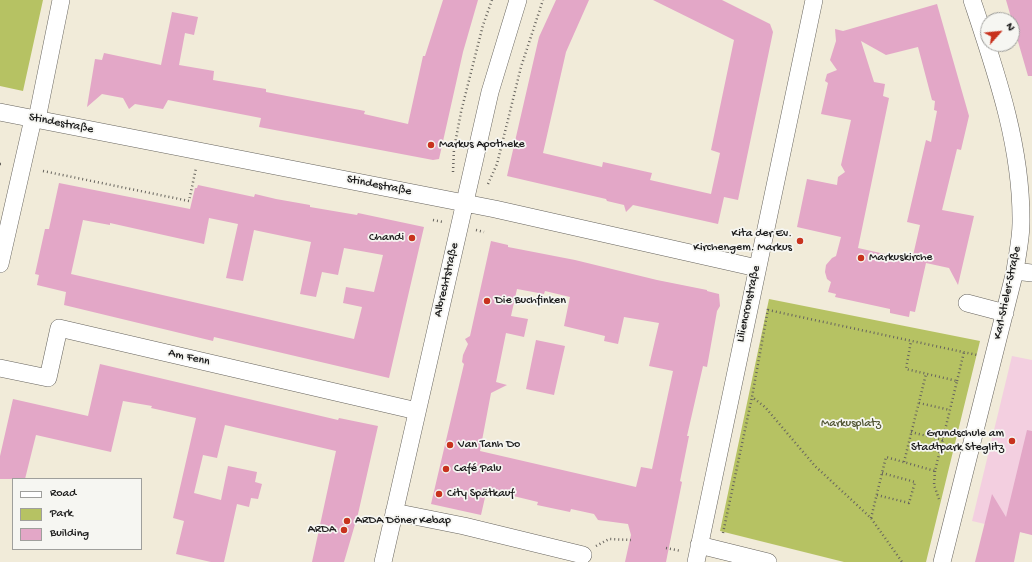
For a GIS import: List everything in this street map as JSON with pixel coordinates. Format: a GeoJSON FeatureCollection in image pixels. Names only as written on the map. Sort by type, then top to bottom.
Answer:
{"type":"FeatureCollection","features":[{"type":"Feature","properties":{"kind":"street"},"geometry":{"type":"LineString","coordinates":[[0,264],[35,119],[61,0]]}},
{"type":"Feature","properties":{"kind":"street","name":"Albrechtstraße"},"geometry":{"type":"LineString","coordinates":[[383,562],[490,92],[518,0]]}},
{"type":"Feature","properties":{"kind":"street","name":"Liliencronstraße"},"geometry":{"type":"LineString","coordinates":[[696,562],[814,0]]}},
{"type":"Feature","properties":{"kind":"street","name":"Karl-Stieler-Straße"},"geometry":{"type":"LineString","coordinates":[[942,562],[1015,271],[1021,225],[1016,152],[989,52],[972,0]]}},
{"type":"Feature","properties":{"kind":"street","name":"Stindestraße"},"geometry":{"type":"LineString","coordinates":[[0,112],[465,203],[757,268]]}},
{"type":"Feature","properties":{"kind":"street"},"geometry":{"type":"LineString","coordinates":[[1015,271],[1032,273]]}},
{"type":"Feature","properties":{"kind":"street"},"geometry":{"type":"LineString","coordinates":[[967,303],[1005,313]]}},
{"type":"Feature","properties":{"kind":"street","name":"Am Fenn"},"geometry":{"type":"LineString","coordinates":[[0,368],[48,378],[59,328],[417,411]]}},
{"type":"Feature","properties":{"kind":"street"},"geometry":{"type":"LineString","coordinates":[[394,512],[464,526],[583,555]]}},
{"type":"Feature","properties":{"kind":"street"},"geometry":{"type":"LineString","coordinates":[[699,545],[768,562]]}},
{"type":"Feature","properties":{"kind":"path"},"geometry":{"type":"LineString","coordinates":[[452,171],[454,149],[461,112],[483,25],[492,0]]}},
{"type":"Feature","properties":{"kind":"path"},"geometry":{"type":"LineString","coordinates":[[489,183],[497,164],[529,38],[543,0]]}},
{"type":"Feature","properties":{"kind":"path"},"geometry":{"type":"LineString","coordinates":[[43,171],[189,201],[199,151]]}},
{"type":"Feature","properties":{"kind":"path"},"geometry":{"type":"LineString","coordinates":[[433,220],[443,222]]}},
{"type":"Feature","properties":{"kind":"path"},"geometry":{"type":"LineString","coordinates":[[474,230],[484,232]]}},
{"type":"Feature","properties":{"kind":"path"},"geometry":{"type":"LineString","coordinates":[[724,530],[752,397],[768,310],[982,356]]}},
{"type":"Feature","properties":{"kind":"path"},"geometry":{"type":"LineString","coordinates":[[911,341],[906,369],[957,381]]}},
{"type":"Feature","properties":{"kind":"path"},"geometry":{"type":"LineString","coordinates":[[940,503],[934,485],[935,471],[964,352]]}},
{"type":"Feature","properties":{"kind":"path"},"geometry":{"type":"LineString","coordinates":[[904,462],[926,374]]}},
{"type":"Feature","properties":{"kind":"path"},"geometry":{"type":"LineString","coordinates":[[752,397],[765,407],[815,466],[871,518],[902,562]]}},
{"type":"Feature","properties":{"kind":"path"},"geometry":{"type":"LineString","coordinates":[[919,403],[950,410]]}},
{"type":"Feature","properties":{"kind":"path"},"geometry":{"type":"LineString","coordinates":[[911,432],[943,440]]}},
{"type":"Feature","properties":{"kind":"path"},"geometry":{"type":"LineString","coordinates":[[871,518],[886,457],[935,471]]}},
{"type":"Feature","properties":{"kind":"path"},"geometry":{"type":"LineString","coordinates":[[877,495],[909,503],[915,482],[882,473]]}},
{"type":"Feature","properties":{"kind":"path"},"geometry":{"type":"LineString","coordinates":[[610,539],[631,540]]}},
{"type":"Feature","properties":{"kind":"path"},"geometry":{"type":"LineString","coordinates":[[666,548],[681,551]]}},
{"type":"Feature","properties":{"kind":"shaded area","name":"Grundschule am Stadtpark Steglitz"},"geometry":{"type":"Polygon","coordinates":[[[1012,356],[1032,360],[1032,535],[972,521],[1012,356]]]}},
{"type":"Feature","properties":{"kind":"green space"},"geometry":{"type":"Polygon","coordinates":[[[0,0],[43,0],[23,91],[0,86],[0,0]]]}},
{"type":"Feature","properties":{"kind":"green space","name":"Markusplatz"},"geometry":{"type":"Polygon","coordinates":[[[769,299],[980,341],[926,562],[844,562],[720,531],[769,299]]]}},
{"type":"Feature","properties":{"kind":"building"},"geometry":{"type":"Polygon","coordinates":[[[443,0],[478,0],[463,52],[439,159],[433,160],[259,127],[261,118],[168,100],[163,109],[135,104],[129,109],[123,98],[102,94],[87,107],[95,59],[102,60],[104,53],[161,65],[172,12],[198,17],[194,35],[185,33],[179,65],[214,71],[213,80],[266,89],[266,92],[365,111],[364,114],[408,124],[423,56],[425,56],[443,0]]]}},
{"type":"Feature","properties":{"kind":"building"},"geometry":{"type":"Polygon","coordinates":[[[556,0],[589,0],[566,52],[543,153],[602,167],[603,162],[652,173],[650,180],[711,194],[720,153],[711,150],[734,40],[653,0],[722,0],[770,24],[773,32],[738,200],[724,197],[718,224],[633,205],[626,212],[624,205],[607,201],[606,199],[507,176],[539,37],[556,0]]]}},
{"type":"Feature","properties":{"kind":"building"},"geometry":{"type":"Polygon","coordinates":[[[1006,0],[1032,0],[1032,76],[1028,76],[1020,48],[1020,12],[1009,12],[1006,0]]]}},
{"type":"Feature","properties":{"kind":"building"},"geometry":{"type":"Polygon","coordinates":[[[937,4],[969,116],[961,150],[957,149],[942,210],[974,216],[958,285],[949,268],[926,263],[915,312],[910,311],[909,317],[890,313],[890,309],[835,297],[836,294],[828,292],[831,282],[827,279],[825,272],[826,265],[836,256],[841,237],[797,227],[807,179],[837,185],[838,177],[845,172],[841,165],[851,120],[821,114],[828,83],[825,81],[827,74],[837,70],[830,60],[836,41],[835,29],[843,31],[937,4]],[[861,41],[874,82],[885,84],[883,96],[889,98],[858,248],[912,260],[920,225],[907,222],[926,140],[931,142],[937,111],[934,110],[935,101],[932,100],[918,47],[886,55],[861,41]]]}},
{"type":"Feature","properties":{"kind":"building"},"geometry":{"type":"Polygon","coordinates":[[[59,183],[190,209],[195,188],[197,188],[198,185],[254,197],[255,194],[310,205],[310,207],[357,215],[358,213],[424,227],[389,378],[214,337],[213,341],[64,305],[66,292],[37,285],[39,275],[35,274],[45,229],[49,229],[59,183]],[[209,218],[204,244],[110,223],[110,225],[83,220],[71,274],[354,339],[362,307],[343,303],[346,287],[374,292],[383,255],[344,248],[338,275],[322,272],[316,297],[300,294],[311,242],[254,230],[243,281],[226,278],[238,224],[209,218]]]}},
{"type":"Feature","properties":{"kind":"building"},"geometry":{"type":"Polygon","coordinates":[[[491,241],[508,245],[508,247],[575,260],[719,294],[720,306],[717,311],[707,367],[703,366],[687,436],[689,436],[680,481],[682,482],[666,562],[625,562],[631,535],[628,524],[598,520],[594,514],[571,509],[570,512],[537,505],[538,502],[501,493],[497,495],[486,493],[481,515],[431,504],[464,364],[462,362],[463,355],[468,344],[465,339],[470,336],[491,241]],[[517,289],[511,316],[528,319],[524,337],[506,333],[496,382],[507,385],[491,393],[480,451],[636,487],[641,467],[652,469],[673,371],[649,366],[659,323],[624,317],[618,344],[604,341],[605,336],[564,326],[570,297],[545,291],[544,294],[517,289]]]}},
{"type":"Feature","properties":{"kind":"building"},"geometry":{"type":"Polygon","coordinates":[[[536,340],[565,346],[554,395],[526,389],[536,340]]]}},
{"type":"Feature","properties":{"kind":"building"},"geometry":{"type":"Polygon","coordinates":[[[100,364],[338,420],[339,418],[378,426],[358,514],[344,562],[312,562],[336,451],[225,425],[217,458],[203,455],[194,493],[221,500],[228,466],[257,472],[255,482],[262,484],[258,499],[251,498],[249,507],[237,504],[224,562],[211,562],[176,554],[184,521],[173,518],[196,418],[151,408],[152,406],[123,401],[111,452],[36,435],[25,478],[0,479],[0,456],[13,399],[88,416],[100,364]]]}},
{"type":"Feature","properties":{"kind":"building"},"geometry":{"type":"Polygon","coordinates":[[[1027,430],[1032,431],[1032,535],[1020,532],[1014,562],[975,562],[992,494],[1006,517],[1027,430]]]}},
{"type":"Feature","properties":{"kind":"place","name":"Markus Apotheke"},"geometry":{"type":"Point","coordinates":[431,145]}},
{"type":"Feature","properties":{"kind":"place","name":"Chandi"},"geometry":{"type":"Point","coordinates":[412,238]}},
{"type":"Feature","properties":{"kind":"place","name":"Kita der Ev. Kirchengem. Markus"},"geometry":{"type":"Point","coordinates":[800,241]}},
{"type":"Feature","properties":{"kind":"place","name":"Markuskirche"},"geometry":{"type":"Point","coordinates":[861,258]}},
{"type":"Feature","properties":{"kind":"place","name":"Die Buchfinken"},"geometry":{"type":"Point","coordinates":[487,301]}},
{"type":"Feature","properties":{"kind":"place","name":"Grundschule am Stadtpark Steglitz"},"geometry":{"type":"Point","coordinates":[1012,441]}},
{"type":"Feature","properties":{"kind":"place","name":"Van Tanh Do"},"geometry":{"type":"Point","coordinates":[450,445]}},
{"type":"Feature","properties":{"kind":"place","name":"Café Palu"},"geometry":{"type":"Point","coordinates":[446,469]}},
{"type":"Feature","properties":{"kind":"place","name":"City Spätkauf"},"geometry":{"type":"Point","coordinates":[439,494]}},
{"type":"Feature","properties":{"kind":"place","name":"ARDA Döner Kebap"},"geometry":{"type":"Point","coordinates":[347,521]}},
{"type":"Feature","properties":{"kind":"place","name":"ARDA"},"geometry":{"type":"Point","coordinates":[344,530]}}]}
